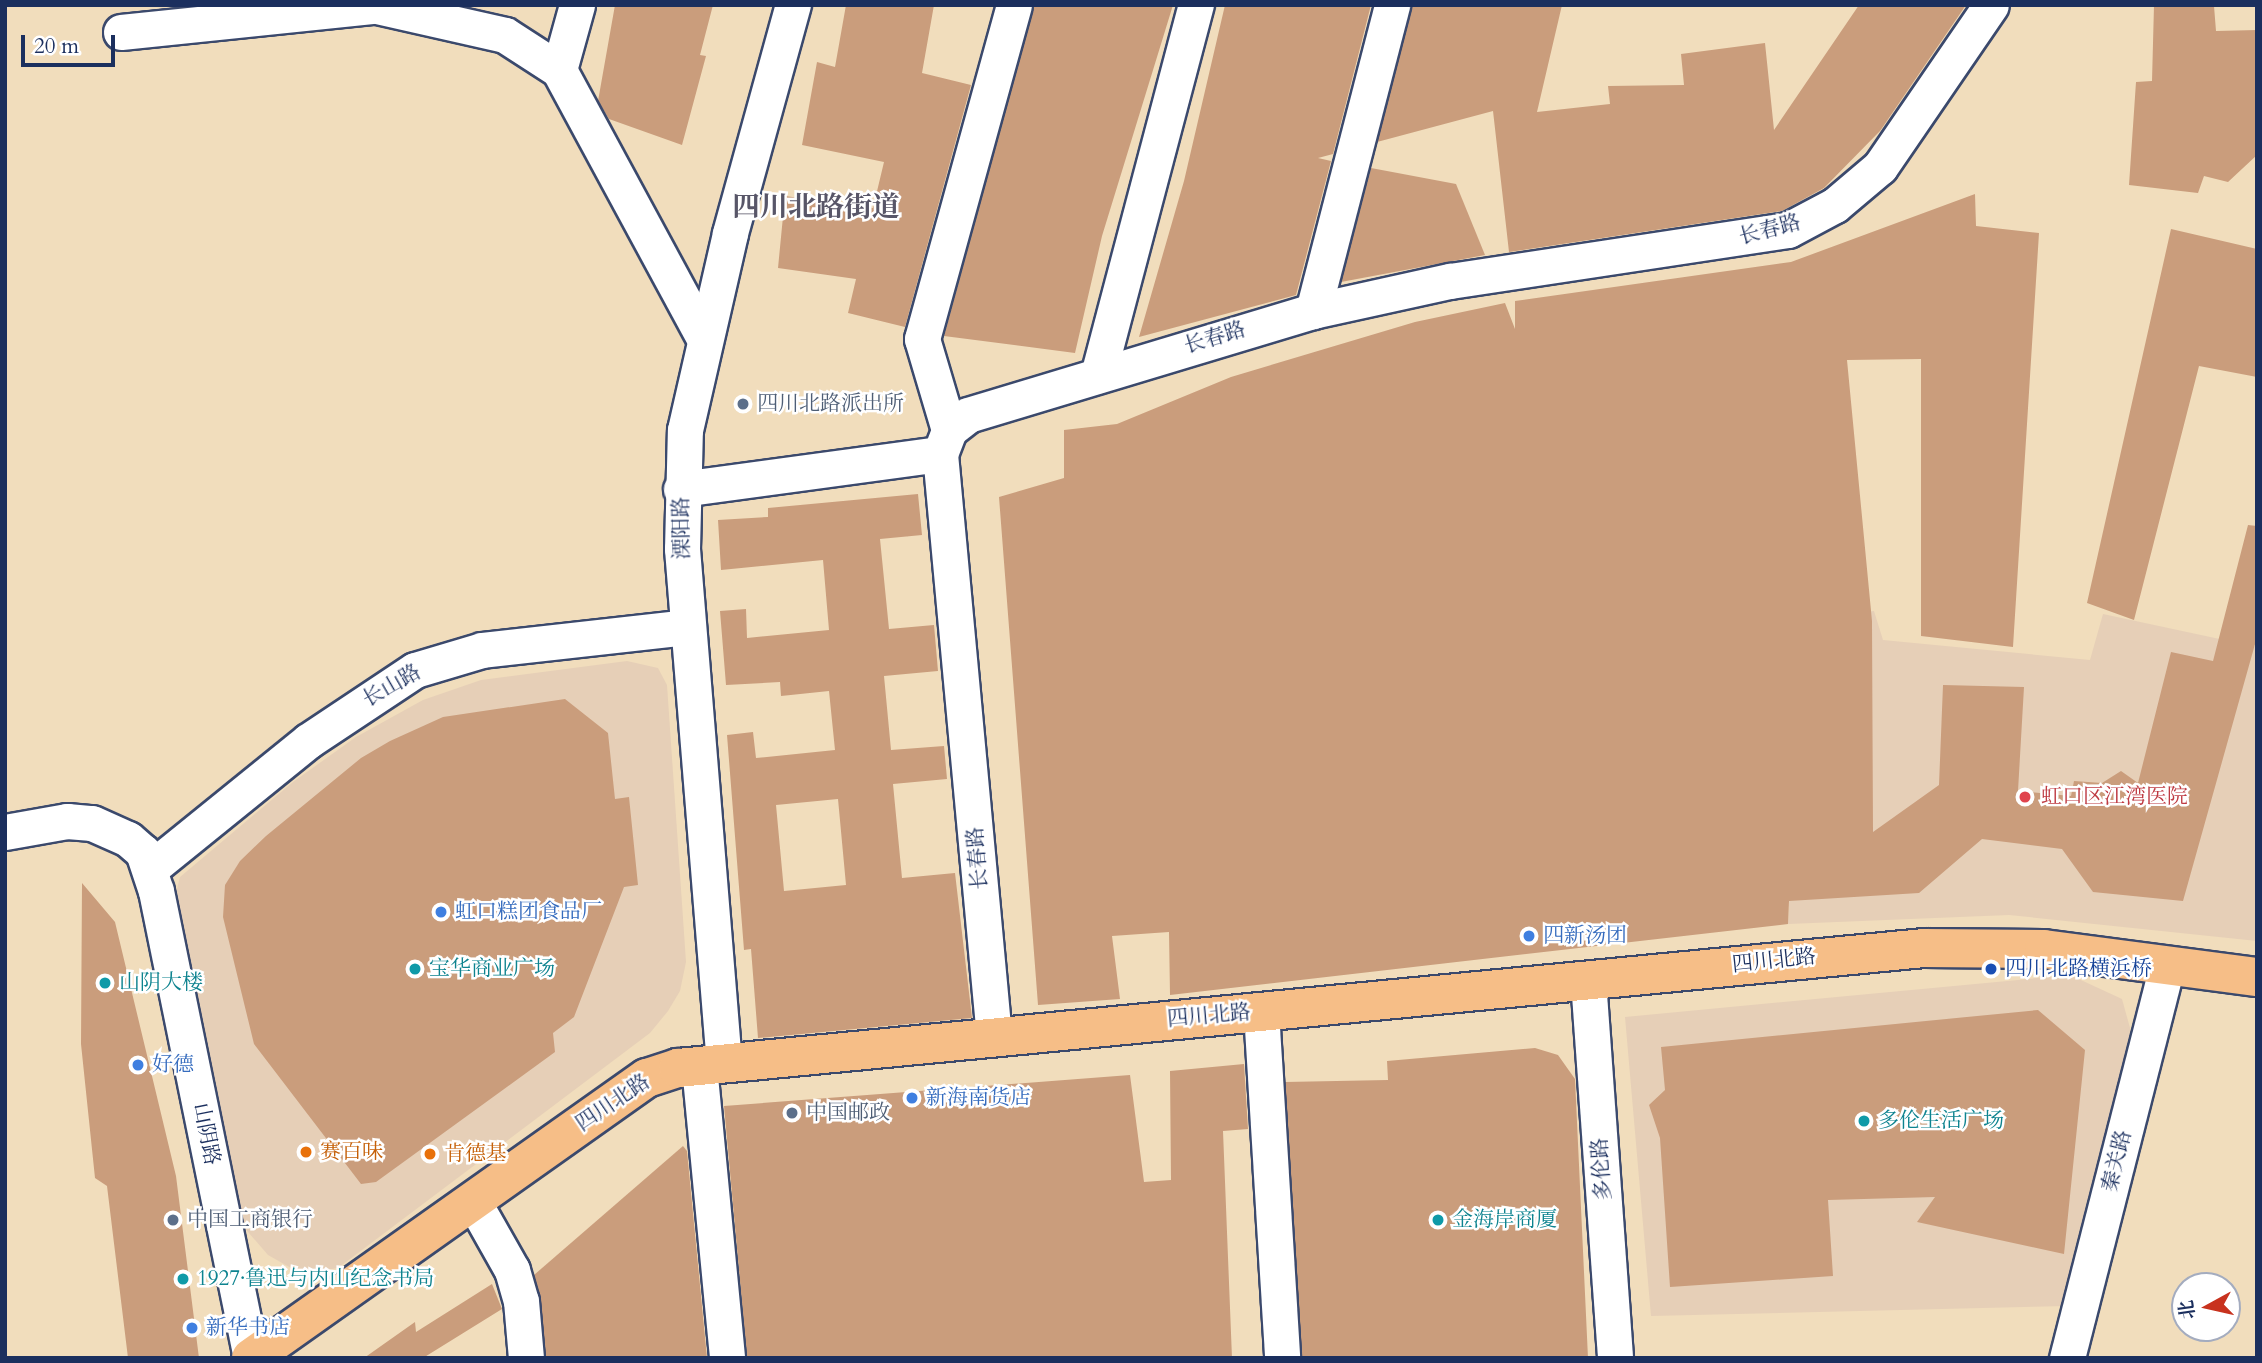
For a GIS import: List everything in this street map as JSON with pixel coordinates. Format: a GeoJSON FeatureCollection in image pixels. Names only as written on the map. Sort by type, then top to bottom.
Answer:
{"type":"FeatureCollection","features":[{"type":"Feature","properties":{"kind":"main road","name":"四川北路"},"geometry":{"type":"LineString","coordinates":[[251,1357],[647,1077],[711,1065],[1950,947],[2044,949],[2257,977]]}},
{"type":"Feature","properties":{"kind":"street"},"geometry":{"type":"LineString","coordinates":[[121,32],[372,5],[505,35],[559,70],[704,338]]}},
{"type":"Feature","properties":{"kind":"street"},"geometry":{"type":"LineString","coordinates":[[559,70],[577,5]]}},
{"type":"Feature","properties":{"kind":"street","name":"溧阳路"},"geometry":{"type":"LineString","coordinates":[[727,1358],[681,489],[684,430],[704,338],[793,5]]}},
{"type":"Feature","properties":{"kind":"street"},"geometry":{"type":"LineString","coordinates":[[681,489],[945,442],[922,339],[1014,5]]}},
{"type":"Feature","properties":{"kind":"street"},"geometry":{"type":"LineString","coordinates":[[1098,375],[1196,5]]}},
{"type":"Feature","properties":{"kind":"street"},"geometry":{"type":"LineString","coordinates":[[1313,311],[1392,5]]}},
{"type":"Feature","properties":{"kind":"street","name":"长春路"},"geometry":{"type":"LineString","coordinates":[[995,1037],[945,442],[968,415],[1313,311],[1450,281],[1762,236],[1799,225],[1835,205],[1880,167],[1991,5]]}},
{"type":"Feature","properties":{"kind":"street","name":"长山路"},"geometry":{"type":"LineString","coordinates":[[150,869],[308,741],[415,670],[482,650],[687,627]]}},
{"type":"Feature","properties":{"kind":"street","name":"山阴路"},"geometry":{"type":"LineString","coordinates":[[5,832],[67,821],[92,823],[128,839],[143,852],[150,869],[251,1357]]}},
{"type":"Feature","properties":{"kind":"street","name":"秦关路"},"geometry":{"type":"LineString","coordinates":[[2067,1358],[2167,965]]}},
{"type":"Feature","properties":{"kind":"street","name":"多伦路"},"geometry":{"type":"LineString","coordinates":[[1588,980],[1615,1358]]}},
{"type":"Feature","properties":{"kind":"street"},"geometry":{"type":"LineString","coordinates":[[1261,1011],[1282,1358]]}},
{"type":"Feature","properties":{"kind":"street"},"geometry":{"type":"LineString","coordinates":[[473,1201],[512,1270],[521,1301],[526,1358]]}},
{"type":"Feature","properties":{"kind":"shaded area","name":"虹口区江湾医院"},"geometry":{"type":"Polygon","coordinates":[[[1874,611],[1883,640],[2090,660],[2103,614],[2257,647],[2257,941],[2009,915],[1788,924],[1803,619],[1874,611]]]}},
{"type":"Feature","properties":{"kind":"shaded area","name":"宝华商业广场"},"geometry":{"type":"Polygon","coordinates":[[[627,661],[658,668],[667,685],[686,962],[680,991],[668,1011],[650,1033],[338,1268],[315,1272],[291,1268],[268,1255],[242,1225],[175,931],[174,901],[180,877],[293,782],[356,737],[423,700],[481,680],[627,661]]]}},
{"type":"Feature","properties":{"kind":"shaded area"},"geometry":{"type":"Polygon","coordinates":[[[2070,975],[2122,999],[2135,1046],[2068,1306],[1651,1316],[1625,1017],[2070,975]]]}},
{"type":"Feature","properties":{"kind":"building"},"geometry":{"type":"Polygon","coordinates":[[[615,5],[713,5],[700,55],[706,56],[682,145],[609,119],[598,101],[615,5]]]}},
{"type":"Feature","properties":{"kind":"building"},"geometry":{"type":"Polygon","coordinates":[[[846,5],[934,5],[922,73],[971,85],[905,327],[848,313],[856,279],[778,268],[785,196],[873,208],[884,162],[802,145],[817,62],[835,67],[846,5]]]}},
{"type":"Feature","properties":{"kind":"building"},"geometry":{"type":"Polygon","coordinates":[[[1034,5],[1173,5],[1102,236],[1075,353],[944,336],[1034,5]]]}},
{"type":"Feature","properties":{"kind":"building"},"geometry":{"type":"Polygon","coordinates":[[[1225,5],[1371,5],[1333,154],[1318,158],[1331,161],[1296,295],[1139,337],[1184,181],[1225,5]]]}},
{"type":"Feature","properties":{"kind":"building"},"geometry":{"type":"Polygon","coordinates":[[[1412,5],[1562,5],[1537,112],[1610,104],[1608,86],[1684,85],[1681,54],[1765,43],[1774,130],[1859,5],[1966,5],[1880,131],[1824,188],[1782,211],[1509,252],[1493,111],[1377,142],[1412,5]]]}},
{"type":"Feature","properties":{"kind":"building"},"geometry":{"type":"Polygon","coordinates":[[[2154,5],[2214,6],[2216,31],[2257,30],[2257,155],[2228,182],[2204,176],[2198,193],[2129,185],[2136,82],[2152,81],[2154,5]]]}},
{"type":"Feature","properties":{"kind":"building"},"geometry":{"type":"Polygon","coordinates":[[[1371,168],[1456,184],[1485,255],[1341,282],[1371,168]]]}},
{"type":"Feature","properties":{"kind":"building"},"geometry":{"type":"Polygon","coordinates":[[[1975,194],[1976,226],[2039,233],[2013,647],[1921,636],[1921,359],[1847,360],[1872,621],[1873,832],[1939,785],[1943,685],[2024,687],[2018,791],[2071,796],[2074,781],[2102,783],[2121,771],[2138,783],[2171,652],[2213,661],[2248,525],[2257,526],[2257,637],[2183,901],[2093,892],[2062,849],[1982,839],[1919,893],[1789,901],[1788,924],[1170,995],[1169,932],[1112,936],[1120,999],[1038,1005],[999,497],[1064,478],[1064,430],[1117,424],[1231,377],[1415,322],[1505,303],[1515,329],[1515,301],[1791,262],[1975,194]]]}},
{"type":"Feature","properties":{"kind":"building"},"geometry":{"type":"Polygon","coordinates":[[[2171,229],[2257,249],[2257,377],[2199,366],[2134,620],[2087,603],[2171,229]]]}},
{"type":"Feature","properties":{"kind":"building"},"geometry":{"type":"Polygon","coordinates":[[[918,494],[922,535],[880,539],[889,629],[934,625],[938,671],[884,676],[891,750],[944,746],[947,779],[893,784],[902,878],[955,873],[972,1018],[758,1038],[751,949],[744,950],[727,735],[753,732],[756,758],[835,750],[829,691],[781,696],[780,682],[726,685],[720,611],[746,609],[747,638],[829,630],[823,560],[721,570],[718,520],[768,517],[768,508],[918,494]],[[838,799],[776,805],[784,891],[846,885],[838,799]]]}},
{"type":"Feature","properties":{"kind":"building","name":"宝华商业广场"},"geometry":{"type":"Polygon","coordinates":[[[565,699],[608,733],[615,799],[629,797],[638,885],[624,887],[574,1017],[553,1033],[555,1052],[376,1182],[361,1184],[254,1044],[223,917],[225,885],[240,861],[266,836],[361,758],[390,741],[443,717],[565,699]]]}},
{"type":"Feature","properties":{"kind":"building"},"geometry":{"type":"Polygon","coordinates":[[[82,883],[115,922],[176,1176],[199,1358],[128,1358],[107,1186],[95,1178],[81,1044],[82,883]]]}},
{"type":"Feature","properties":{"kind":"building"},"geometry":{"type":"Polygon","coordinates":[[[2038,1010],[2085,1050],[2064,1254],[1917,1222],[1935,1197],[1828,1200],[1833,1276],[1670,1287],[1660,1138],[1649,1105],[1665,1090],[1661,1047],[2038,1010]]]}},
{"type":"Feature","properties":{"kind":"building","name":"金海岸商厦"},"geometry":{"type":"Polygon","coordinates":[[[1535,1048],[1558,1055],[1575,1079],[1588,1358],[1302,1358],[1285,1082],[1388,1080],[1387,1061],[1535,1048]]]}},
{"type":"Feature","properties":{"kind":"building"},"geometry":{"type":"Polygon","coordinates":[[[1244,1064],[1248,1129],[1223,1131],[1232,1358],[747,1358],[724,1106],[1130,1075],[1144,1182],[1171,1180],[1170,1071],[1244,1064]]]}},
{"type":"Feature","properties":{"kind":"building"},"geometry":{"type":"Polygon","coordinates":[[[683,1146],[687,1151],[707,1358],[546,1358],[534,1275],[683,1146]]]}},
{"type":"Feature","properties":{"kind":"building"},"geometry":{"type":"Polygon","coordinates":[[[492,1284],[502,1309],[423,1358],[364,1358],[415,1322],[416,1332],[492,1284]]]}},
{"type":"Feature","properties":{"kind":"place","name":"四川北路派出所"},"geometry":{"type":"Point","coordinates":[743,404]}},
{"type":"Feature","properties":{"kind":"place","name":"虹口区江湾医院"},"geometry":{"type":"Point","coordinates":[2025,797]}},
{"type":"Feature","properties":{"kind":"place","name":"虹口糕团食品厂"},"geometry":{"type":"Point","coordinates":[441,912]}},
{"type":"Feature","properties":{"kind":"place","name":"四新汤团"},"geometry":{"type":"Point","coordinates":[1529,936]}},
{"type":"Feature","properties":{"kind":"place","name":"宝华商业广场"},"geometry":{"type":"Point","coordinates":[415,969]}},
{"type":"Feature","properties":{"kind":"place","name":"四川北路横浜桥"},"geometry":{"type":"Point","coordinates":[1991,969]}},
{"type":"Feature","properties":{"kind":"place","name":"山阴大楼"},"geometry":{"type":"Point","coordinates":[105,983]}},
{"type":"Feature","properties":{"kind":"place","name":"好德"},"geometry":{"type":"Point","coordinates":[138,1065]}},
{"type":"Feature","properties":{"kind":"place","name":"新海南货店"},"geometry":{"type":"Point","coordinates":[912,1098]}},
{"type":"Feature","properties":{"kind":"place","name":"中国邮政"},"geometry":{"type":"Point","coordinates":[792,1113]}},
{"type":"Feature","properties":{"kind":"place","name":"多伦生活广场"},"geometry":{"type":"Point","coordinates":[1864,1121]}},
{"type":"Feature","properties":{"kind":"place","name":"赛百味"},"geometry":{"type":"Point","coordinates":[306,1152]}},
{"type":"Feature","properties":{"kind":"place","name":"肯德基"},"geometry":{"type":"Point","coordinates":[430,1154]}},
{"type":"Feature","properties":{"kind":"place","name":"中国工商银行"},"geometry":{"type":"Point","coordinates":[173,1220]}},
{"type":"Feature","properties":{"kind":"place","name":"金海岸商厦"},"geometry":{"type":"Point","coordinates":[1438,1220]}},
{"type":"Feature","properties":{"kind":"place","name":"1927·鲁迅与内山纪念书局"},"geometry":{"type":"Point","coordinates":[183,1279]}},
{"type":"Feature","properties":{"kind":"place","name":"新华书店"},"geometry":{"type":"Point","coordinates":[192,1328]}},
{"type":"Feature","properties":{"kind":"district","name":"四川北路街道"},"geometry":{"type":"Point","coordinates":[816,207]}}]}
